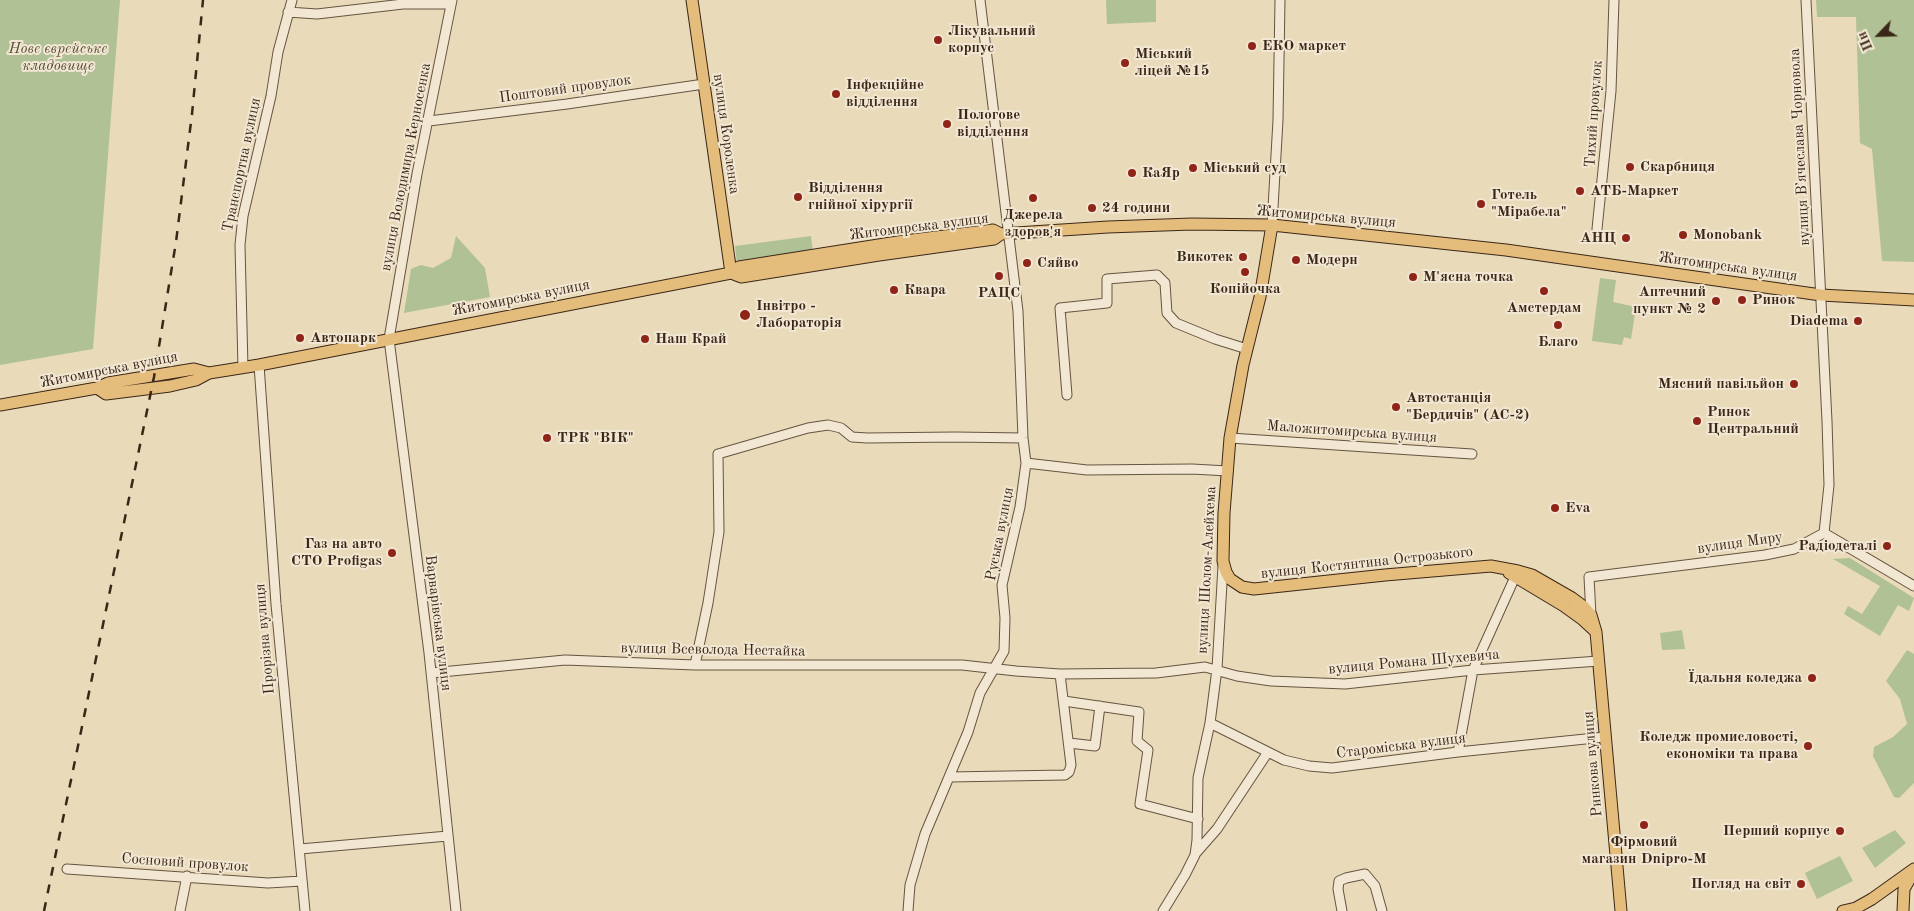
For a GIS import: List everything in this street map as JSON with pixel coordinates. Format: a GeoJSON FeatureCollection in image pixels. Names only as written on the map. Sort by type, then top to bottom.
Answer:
{"type":"FeatureCollection","features":[{"type":"Feature","properties":{"kind":"main road","name":"вулиця Короленка"},"geometry":{"type":"LineString","coordinates":[[692,0],[731,273]]}},
{"type":"Feature","properties":{"kind":"main road","name":"Житомирська вулиця"},"geometry":{"type":"LineString","coordinates":[[0,405],[97,388],[108,383],[194,369],[210,373],[260,365],[731,273],[739,267],[904,241],[994,230],[1005,234],[1127,226],[1272,225],[1506,250],[1821,295],[1914,300]]}},
{"type":"Feature","properties":{"kind":"main road","name":"вулиця Шолом-Алейхема"},"geometry":{"type":"LineString","coordinates":[[1223,561],[1230,438],[1247,349],[1260,297],[1272,225]]}},
{"type":"Feature","properties":{"kind":"main road","name":"вулиця Костянтина Острозького"},"geometry":{"type":"LineString","coordinates":[[1223,561],[1230,579],[1242,588],[1254,589],[1491,566],[1518,571],[1540,579],[1572,598],[1591,615]]}},
{"type":"Feature","properties":{"kind":"main road"},"geometry":{"type":"LineString","coordinates":[[1500,568],[1564,606],[1596,632]]}},
{"type":"Feature","properties":{"kind":"main road","name":"Ринкова вулиця"},"geometry":{"type":"LineString","coordinates":[[1591,615],[1596,632],[1599,661],[1621,911]]}},
{"type":"Feature","properties":{"kind":"main road"},"geometry":{"type":"LineString","coordinates":[[1843,911],[1860,909],[1914,870]]}},
{"type":"Feature","properties":{"kind":"main road"},"geometry":{"type":"LineString","coordinates":[[1903,911],[1904,889],[1914,870]]}},
{"type":"Feature","properties":{"kind":"street","name":"Транспортна вулиця"},"geometry":{"type":"LineString","coordinates":[[243,368],[240,245],[243,216],[292,0]]}},
{"type":"Feature","properties":{"kind":"street","name":"Руська вулиця"},"geometry":{"type":"LineString","coordinates":[[908,911],[910,885],[925,834],[968,732],[980,693],[1004,650],[1006,618],[1002,585],[1020,507],[1026,463],[1023,438],[1022,372],[1018,311],[1005,234],[980,0]]}},
{"type":"Feature","properties":{"kind":"street"},"geometry":{"type":"LineString","coordinates":[[1272,225],[1278,120],[1280,0]]}},
{"type":"Feature","properties":{"kind":"street","name":"Тихий провулок"},"geometry":{"type":"LineString","coordinates":[[1597,229],[1611,91],[1614,0]]}},
{"type":"Feature","properties":{"kind":"street","name":"вулиця Вʼячеслава Чорновола"},"geometry":{"type":"LineString","coordinates":[[1806,0],[1821,295],[1828,485],[1824,533]]}},
{"type":"Feature","properties":{"kind":"street"},"geometry":{"type":"LineString","coordinates":[[288,12],[317,14],[403,4],[452,2]]}},
{"type":"Feature","properties":{"kind":"street","name":"вулиця Володимира Керносенка"},"geometry":{"type":"LineString","coordinates":[[389,339],[417,174],[452,2]]}},
{"type":"Feature","properties":{"kind":"street","name":"Поштовий провулок"},"geometry":{"type":"LineString","coordinates":[[429,121],[567,104],[704,84]]}},
{"type":"Feature","properties":{"kind":"street"},"geometry":{"type":"LineString","coordinates":[[1067,395],[1060,308],[1107,303],[1107,280],[1158,275],[1165,284],[1167,312],[1176,323],[1215,339],[1247,349]]}},
{"type":"Feature","properties":{"kind":"street","name":"Варварівська вулиця"},"geometry":{"type":"LineString","coordinates":[[389,339],[431,673],[456,911]]}},
{"type":"Feature","properties":{"kind":"street","name":"Прорізна вулиця"},"geometry":{"type":"LineString","coordinates":[[260,365],[286,724],[305,911]]}},
{"type":"Feature","properties":{"kind":"street"},"geometry":{"type":"LineString","coordinates":[[695,665],[708,603],[719,532],[718,454],[808,428],[828,426],[841,428],[852,437],[867,438],[955,436],[1023,438]]}},
{"type":"Feature","properties":{"kind":"street","name":"Маложитомирська вулиця"},"geometry":{"type":"LineString","coordinates":[[1230,438],[1472,454]]}},
{"type":"Feature","properties":{"kind":"street"},"geometry":{"type":"LineString","coordinates":[[1026,463],[1087,470],[1192,469],[1228,471]]}},
{"type":"Feature","properties":{"kind":"street"},"geometry":{"type":"LineString","coordinates":[[1824,533],[1914,586]]}},
{"type":"Feature","properties":{"kind":"street","name":"вулиця Миру"},"geometry":{"type":"LineString","coordinates":[[1591,615],[1589,578],[1764,556],[1794,549],[1824,533]]}},
{"type":"Feature","properties":{"kind":"street","name":"вулиця Шолом-Алейхема"},"geometry":{"type":"LineString","coordinates":[[1163,911],[1195,855],[1198,819],[1198,778],[1210,723],[1217,669],[1223,561]]}},
{"type":"Feature","properties":{"kind":"street"},"geometry":{"type":"LineString","coordinates":[[1458,752],[1473,670],[1515,577]]}},
{"type":"Feature","properties":{"kind":"street","name":"вулиця Всеволода Нестайка"},"geometry":{"type":"LineString","coordinates":[[431,673],[566,660],[695,665],[962,665],[994,669]]}},
{"type":"Feature","properties":{"kind":"street","name":"вулиця Романа Шухевича"},"geometry":{"type":"LineString","coordinates":[[994,669],[1060,674],[1156,673],[1205,667],[1237,676],[1271,681],[1344,684],[1473,670],[1599,661]]}},
{"type":"Feature","properties":{"kind":"street"},"geometry":{"type":"LineString","coordinates":[[949,777],[1065,775],[1071,765],[1060,674]]}},
{"type":"Feature","properties":{"kind":"street"},"geometry":{"type":"LineString","coordinates":[[1064,701],[1139,712],[1137,741],[1148,750],[1140,804],[1198,819]]}},
{"type":"Feature","properties":{"kind":"street"},"geometry":{"type":"LineString","coordinates":[[1069,744],[1094,746],[1100,706]]}},
{"type":"Feature","properties":{"kind":"street","name":"Староміська вулиця"},"geometry":{"type":"LineString","coordinates":[[1210,723],[1284,760],[1309,766],[1332,768],[1458,752],[1605,737]]}},
{"type":"Feature","properties":{"kind":"street"},"geometry":{"type":"LineString","coordinates":[[1195,855],[1217,828],[1268,752]]}},
{"type":"Feature","properties":{"kind":"street"},"geometry":{"type":"LineString","coordinates":[[300,849],[448,836]]}},
{"type":"Feature","properties":{"kind":"street","name":"Сосновий провулок"},"geometry":{"type":"LineString","coordinates":[[66,869],[268,883],[302,881]]}},
{"type":"Feature","properties":{"kind":"street"},"geometry":{"type":"LineString","coordinates":[[1342,911],[1338,889],[1340,881],[1365,874],[1375,886],[1382,911]]}},
{"type":"Feature","properties":{"kind":"street"},"geometry":{"type":"LineString","coordinates":[[180,911],[187,876]]}},
{"type":"Feature","properties":{"kind":"green space","name":"Нове єврейське кладовище"},"geometry":{"type":"Polygon","coordinates":[[[0,0],[120,0],[93,349],[0,365],[0,0]]]}},
{"type":"Feature","properties":{"kind":"green space"},"geometry":{"type":"Polygon","coordinates":[[[1106,0],[1156,0],[1156,22],[1107,24],[1106,0]]]}},
{"type":"Feature","properties":{"kind":"green space"},"geometry":{"type":"Polygon","coordinates":[[[1816,0],[1914,0],[1914,262],[1882,261],[1872,149],[1860,143],[1856,17],[1817,17],[1816,0]]]}},
{"type":"Feature","properties":{"kind":"green space"},"geometry":{"type":"Polygon","coordinates":[[[456,236],[485,268],[490,297],[404,313],[411,269],[421,265],[433,268],[451,258],[456,236]]]}},
{"type":"Feature","properties":{"kind":"green space"},"geometry":{"type":"Polygon","coordinates":[[[811,236],[813,252],[737,263],[735,246],[811,236]]]}},
{"type":"Feature","properties":{"kind":"green space"},"geometry":{"type":"Polygon","coordinates":[[[1600,278],[1616,280],[1613,302],[1636,307],[1631,339],[1624,337],[1622,345],[1592,341],[1600,278]]]}},
{"type":"Feature","properties":{"kind":"green space"},"geometry":{"type":"Polygon","coordinates":[[[1850,558],[1914,598],[1909,611],[1898,605],[1880,636],[1844,614],[1848,606],[1862,614],[1880,586],[1833,559],[1850,558]]]}},
{"type":"Feature","properties":{"kind":"green space"},"geometry":{"type":"Polygon","coordinates":[[[1682,630],[1685,649],[1662,650],[1660,633],[1682,630]]]}},
{"type":"Feature","properties":{"kind":"green space"},"geometry":{"type":"Polygon","coordinates":[[[1907,650],[1914,654],[1914,783],[1899,798],[1894,797],[1873,756],[1874,747],[1893,737],[1907,724],[1900,699],[1886,681],[1907,650]]]}},
{"type":"Feature","properties":{"kind":"green space"},"geometry":{"type":"Polygon","coordinates":[[[1895,830],[1906,843],[1875,868],[1862,848],[1895,830]]]}},
{"type":"Feature","properties":{"kind":"green space"},"geometry":{"type":"Polygon","coordinates":[[[1840,856],[1853,881],[1817,899],[1805,873],[1840,856]]]}},
{"type":"Feature","properties":{"kind":"railway"},"geometry":{"type":"LineString","coordinates":[[44,911],[154,377],[176,242],[192,114],[203,0]]}},
{"type":"Feature","properties":{"kind":"place","name":"Лікувальний корпус"},"geometry":{"type":"Point","coordinates":[938,40]}},
{"type":"Feature","properties":{"kind":"place","name":"ЕКО маркет"},"geometry":{"type":"Point","coordinates":[1252,46]}},
{"type":"Feature","properties":{"kind":"place","name":"Міський ліцей №15"},"geometry":{"type":"Point","coordinates":[1125,63]}},
{"type":"Feature","properties":{"kind":"place","name":"Інфекційне відділення"},"geometry":{"type":"Point","coordinates":[836,94]}},
{"type":"Feature","properties":{"kind":"place","name":"Пологове відділення"},"geometry":{"type":"Point","coordinates":[947,124]}},
{"type":"Feature","properties":{"kind":"place","name":"Скарбниця"},"geometry":{"type":"Point","coordinates":[1630,167]}},
{"type":"Feature","properties":{"kind":"place","name":"Міський суд"},"geometry":{"type":"Point","coordinates":[1193,168]}},
{"type":"Feature","properties":{"kind":"place","name":"КаЯр"},"geometry":{"type":"Point","coordinates":[1132,173]}},
{"type":"Feature","properties":{"kind":"place","name":"АТБ-Маркет"},"geometry":{"type":"Point","coordinates":[1580,191]}},
{"type":"Feature","properties":{"kind":"place","name":"Відділення гнійної хірургії"},"geometry":{"type":"Point","coordinates":[798,197]}},
{"type":"Feature","properties":{"kind":"place","name":"Джерела здоров'я"},"geometry":{"type":"Point","coordinates":[1033,198]}},
{"type":"Feature","properties":{"kind":"place","name":"Готель \"Мірабела\""},"geometry":{"type":"Point","coordinates":[1481,204]}},
{"type":"Feature","properties":{"kind":"place","name":"24 години"},"geometry":{"type":"Point","coordinates":[1092,208]}},
{"type":"Feature","properties":{"kind":"place","name":"Monobank"},"geometry":{"type":"Point","coordinates":[1683,235]}},
{"type":"Feature","properties":{"kind":"place","name":"АНЦ"},"geometry":{"type":"Point","coordinates":[1626,238]}},
{"type":"Feature","properties":{"kind":"place","name":"Викотек"},"geometry":{"type":"Point","coordinates":[1243,257]}},
{"type":"Feature","properties":{"kind":"place","name":"Модерн"},"geometry":{"type":"Point","coordinates":[1296,260]}},
{"type":"Feature","properties":{"kind":"place","name":"Сяйво"},"geometry":{"type":"Point","coordinates":[1027,263]}},
{"type":"Feature","properties":{"kind":"place","name":"Копійочка"},"geometry":{"type":"Point","coordinates":[1245,272]}},
{"type":"Feature","properties":{"kind":"place","name":"РАЦС"},"geometry":{"type":"Point","coordinates":[999,276]}},
{"type":"Feature","properties":{"kind":"place","name":"М'ясна точка"},"geometry":{"type":"Point","coordinates":[1413,277]}},
{"type":"Feature","properties":{"kind":"place","name":"Квара"},"geometry":{"type":"Point","coordinates":[894,290]}},
{"type":"Feature","properties":{"kind":"place","name":"Амстердам"},"geometry":{"type":"Point","coordinates":[1544,291]}},
{"type":"Feature","properties":{"kind":"place","name":"Ринок"},"geometry":{"type":"Point","coordinates":[1742,300]}},
{"type":"Feature","properties":{"kind":"place","name":"Аптечний пункт № 2"},"geometry":{"type":"Point","coordinates":[1716,301]}},
{"type":"Feature","properties":{"kind":"place","name":"Інвітро - Лабораторія"},"geometry":{"type":"Point","coordinates":[745,315]}},
{"type":"Feature","properties":{"kind":"place","name":"Diadema"},"geometry":{"type":"Point","coordinates":[1858,321]}},
{"type":"Feature","properties":{"kind":"place","name":"Благо"},"geometry":{"type":"Point","coordinates":[1558,325]}},
{"type":"Feature","properties":{"kind":"place","name":"Автопарк"},"geometry":{"type":"Point","coordinates":[300,338]}},
{"type":"Feature","properties":{"kind":"place","name":"Наш Край"},"geometry":{"type":"Point","coordinates":[645,339]}},
{"type":"Feature","properties":{"kind":"place","name":"Мясний павільйон"},"geometry":{"type":"Point","coordinates":[1794,384]}},
{"type":"Feature","properties":{"kind":"place","name":"Автостанція \"Бердичів\" (АС-2)"},"geometry":{"type":"Point","coordinates":[1396,407]}},
{"type":"Feature","properties":{"kind":"place","name":"Ринок Центральний"},"geometry":{"type":"Point","coordinates":[1697,421]}},
{"type":"Feature","properties":{"kind":"place","name":"ТРК \"ВІК\""},"geometry":{"type":"Point","coordinates":[547,438]}},
{"type":"Feature","properties":{"kind":"place","name":"Eva"},"geometry":{"type":"Point","coordinates":[1555,508]}},
{"type":"Feature","properties":{"kind":"place","name":"Радіодеталі"},"geometry":{"type":"Point","coordinates":[1887,546]}},
{"type":"Feature","properties":{"kind":"place","name":"Газ на авто СТО Profigas"},"geometry":{"type":"Point","coordinates":[392,553]}},
{"type":"Feature","properties":{"kind":"place","name":"Їдальня коледжа"},"geometry":{"type":"Point","coordinates":[1812,678]}},
{"type":"Feature","properties":{"kind":"place","name":"Коледж промисловості, економіки та права"},"geometry":{"type":"Point","coordinates":[1808,746]}},
{"type":"Feature","properties":{"kind":"place","name":"Фірмовий магазин Dnipro-M"},"geometry":{"type":"Point","coordinates":[1644,825]}},
{"type":"Feature","properties":{"kind":"place","name":"Перший корпус"},"geometry":{"type":"Point","coordinates":[1840,831]}},
{"type":"Feature","properties":{"kind":"place","name":"Погляд на світ"},"geometry":{"type":"Point","coordinates":[1801,884]}}]}
